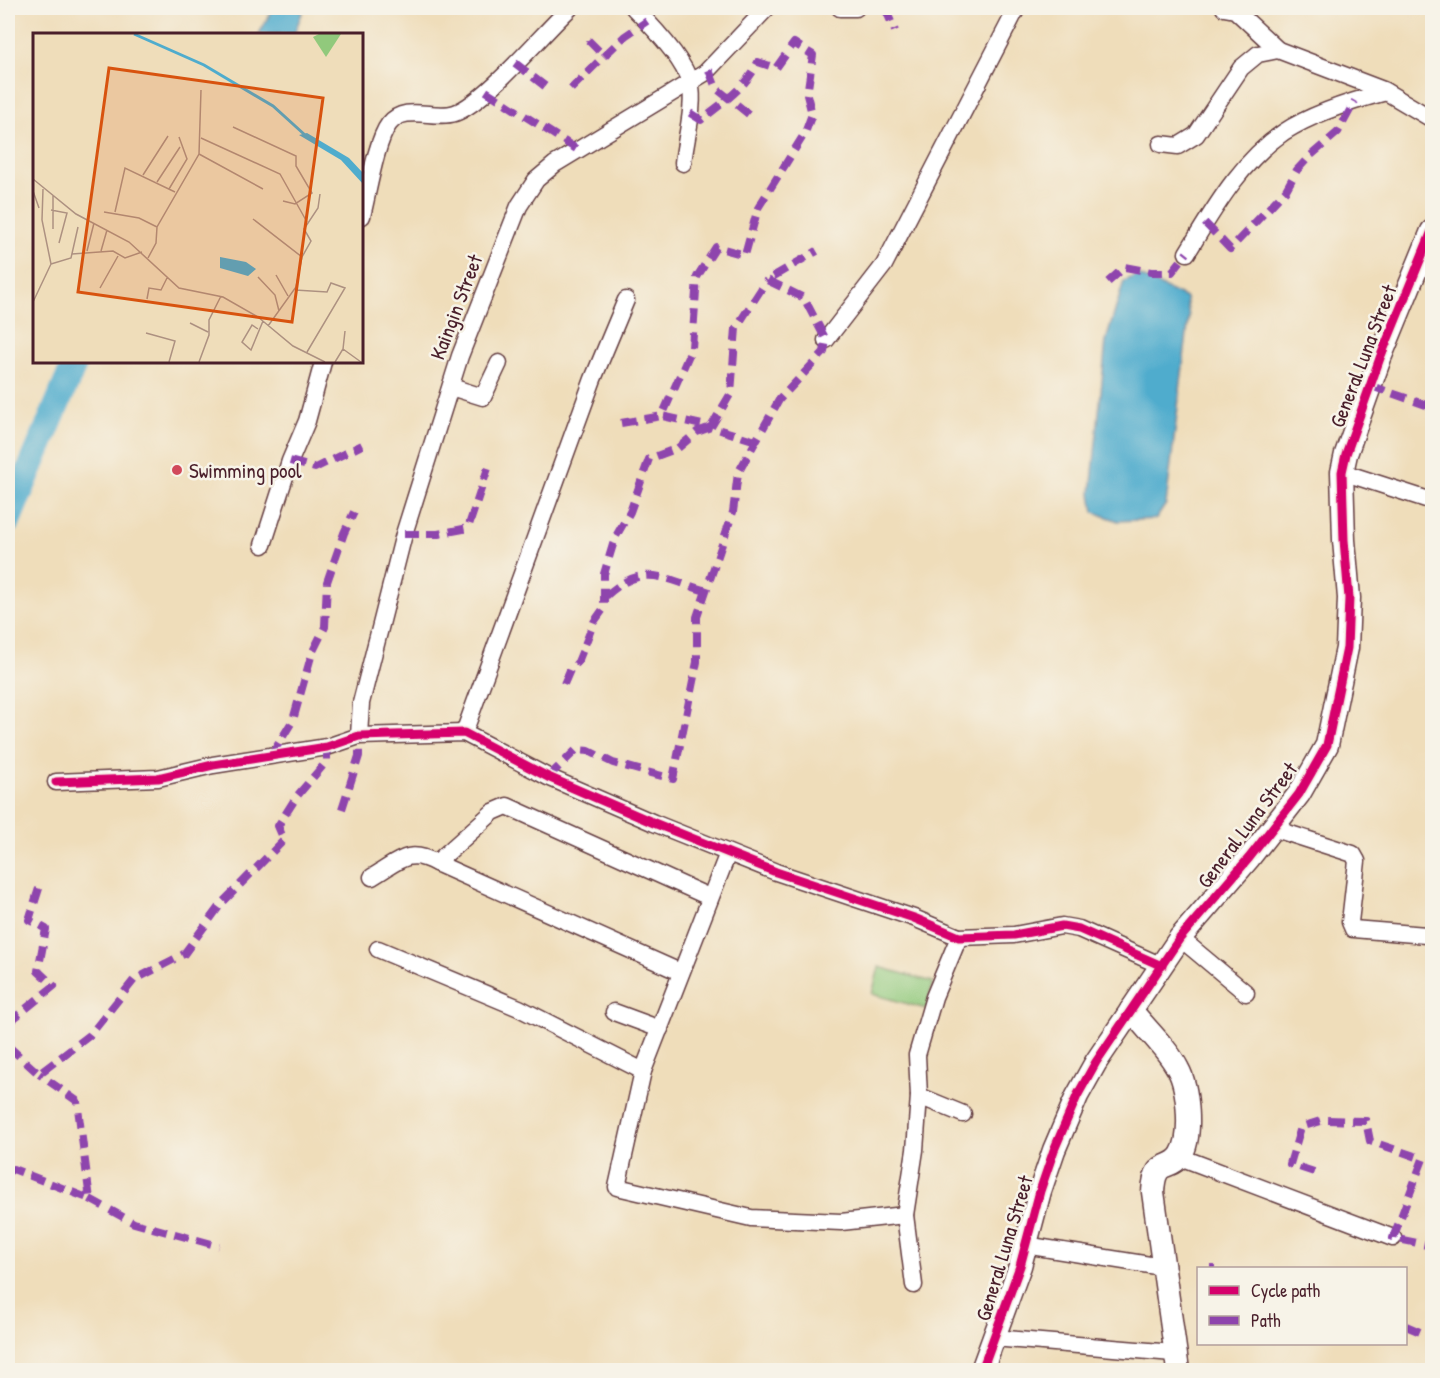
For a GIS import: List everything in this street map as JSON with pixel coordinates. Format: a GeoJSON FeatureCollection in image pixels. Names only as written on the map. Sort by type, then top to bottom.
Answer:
{"type":"FeatureCollection","features":[{"type":"Feature","properties":{"kind":"street"},"geometry":{"type":"LineString","coordinates":[[363,212],[383,134],[391,122],[403,114],[416,112],[443,116],[456,112],[486,91],[570,8]]}},
{"type":"Feature","properties":{"kind":"street"},"geometry":{"type":"LineString","coordinates":[[634,8],[664,39],[691,83],[690,113],[683,163]]}},
{"type":"Feature","properties":{"kind":"street","name":"Kaingin Street"},"geometry":{"type":"LineString","coordinates":[[359,736],[358,719],[361,703],[404,534],[451,387],[519,206],[536,180],[555,164],[705,73],[767,8]]}},
{"type":"Feature","properties":{"kind":"street"},"geometry":{"type":"LineString","coordinates":[[840,8],[851,10],[856,8]]}},
{"type":"Feature","properties":{"kind":"street"},"geometry":{"type":"LineString","coordinates":[[826,340],[884,265],[1017,8]]}},
{"type":"Feature","properties":{"kind":"street"},"geometry":{"type":"LineString","coordinates":[[1231,8],[1278,50],[1386,92],[1432,119]]}},
{"type":"Feature","properties":{"kind":"street"},"geometry":{"type":"LineString","coordinates":[[1161,144],[1178,146],[1196,135],[1241,68],[1258,54],[1278,50]]}},
{"type":"Feature","properties":{"kind":"street"},"geometry":{"type":"LineString","coordinates":[[1186,253],[1228,187],[1283,133],[1355,101],[1386,92]]}},
{"type":"Feature","properties":{"kind":"street","name":"General Luna Street"},"geometry":{"type":"LineString","coordinates":[[982,1371],[1025,1245],[1040,1191],[1077,1096],[1096,1062],[1180,938],[1299,794],[1327,745],[1347,648],[1349,598],[1342,472],[1346,454],[1380,358],[1432,231]]}},
{"type":"Feature","properties":{"kind":"street"},"geometry":{"type":"LineString","coordinates":[[464,734],[593,379],[626,300]]}},
{"type":"Feature","properties":{"kind":"street"},"geometry":{"type":"LineString","coordinates":[[263,545],[290,461],[307,422],[323,363]]}},
{"type":"Feature","properties":{"kind":"street"},"geometry":{"type":"LineString","coordinates":[[451,387],[483,397],[499,363]]}},
{"type":"Feature","properties":{"kind":"street"},"geometry":{"type":"LineString","coordinates":[[1342,472],[1432,501]]}},
{"type":"Feature","properties":{"kind":"street"},"geometry":{"type":"LineString","coordinates":[[56,782],[158,778],[213,765],[327,747],[359,736],[464,734],[548,777],[728,853],[959,937],[1014,935],[1062,926],[1078,929],[1162,966]]}},
{"type":"Feature","properties":{"kind":"street"},"geometry":{"type":"LineString","coordinates":[[436,863],[493,812],[507,806],[709,897]]}},
{"type":"Feature","properties":{"kind":"street"},"geometry":{"type":"LineString","coordinates":[[1272,828],[1353,854],[1357,861],[1350,922],[1353,929],[1426,935]]}},
{"type":"Feature","properties":{"kind":"street"},"geometry":{"type":"LineString","coordinates":[[728,853],[643,1071],[617,1187],[751,1218],[841,1222],[904,1215]]}},
{"type":"Feature","properties":{"kind":"street"},"geometry":{"type":"LineString","coordinates":[[372,877],[409,856],[418,854],[680,972]]}},
{"type":"Feature","properties":{"kind":"street"},"geometry":{"type":"LineString","coordinates":[[914,1285],[904,1215],[915,1150],[919,1096],[917,1055],[934,997],[959,937]]}},
{"type":"Feature","properties":{"kind":"street"},"geometry":{"type":"LineString","coordinates":[[1180,938],[1245,993]]}},
{"type":"Feature","properties":{"kind":"street"},"geometry":{"type":"LineString","coordinates":[[378,949],[519,1008],[643,1071]]}},
{"type":"Feature","properties":{"kind":"street"},"geometry":{"type":"LineString","coordinates":[[994,1338],[1175,1362],[1153,1192],[1154,1178],[1158,1169],[1180,1157],[1188,1132],[1187,1108],[1179,1069],[1131,1010]]}},
{"type":"Feature","properties":{"kind":"street"},"geometry":{"type":"LineString","coordinates":[[614,1012],[660,1029]]}},
{"type":"Feature","properties":{"kind":"street"},"geometry":{"type":"LineString","coordinates":[[919,1096],[963,1114]]}},
{"type":"Feature","properties":{"kind":"street"},"geometry":{"type":"LineString","coordinates":[[1180,1157],[1393,1238]]}},
{"type":"Feature","properties":{"kind":"street"},"geometry":{"type":"LineString","coordinates":[[1025,1245],[1162,1267]]}},
{"type":"Feature","properties":{"kind":"green space"},"geometry":{"type":"Polygon","coordinates":[[[879,967],[933,982],[926,1009],[872,994],[879,967]]]}},
{"type":"Feature","properties":{"kind":"water"},"geometry":{"type":"Polygon","coordinates":[[[273,8],[304,8],[294,33],[260,33],[273,8]]]}},
{"type":"Feature","properties":{"kind":"water"},"geometry":{"type":"Polygon","coordinates":[[[1138,275],[1186,298],[1189,317],[1166,504],[1156,519],[1118,521],[1094,512],[1091,493],[1106,341],[1124,281],[1138,275]]]}},
{"type":"Feature","properties":{"kind":"waterway"},"geometry":{"type":"LineString","coordinates":[[8,521],[75,363]]}},
{"type":"Feature","properties":{"kind":"marked path"},"geometry":{"type":"LineString","coordinates":[[885,8],[895,31]]}},
{"type":"Feature","properties":{"kind":"marked path"},"geometry":{"type":"LineString","coordinates":[[588,40],[604,56],[625,36],[647,21]]}},
{"type":"Feature","properties":{"kind":"marked path"},"geometry":{"type":"LineString","coordinates":[[690,113],[701,120],[726,101],[747,80],[758,62],[776,68],[794,43],[813,55],[807,95],[812,114],[805,133],[758,208],[745,255],[716,247],[697,277],[692,348],[662,416],[711,427]]}},
{"type":"Feature","properties":{"kind":"marked path"},"geometry":{"type":"LineString","coordinates":[[571,89],[604,56]]}},
{"type":"Feature","properties":{"kind":"marked path"},"geometry":{"type":"LineString","coordinates":[[515,63],[546,87]]}},
{"type":"Feature","properties":{"kind":"marked path"},"geometry":{"type":"LineString","coordinates":[[709,70],[716,88],[751,116]]}},
{"type":"Feature","properties":{"kind":"marked path"},"geometry":{"type":"LineString","coordinates":[[486,91],[578,150]]}},
{"type":"Feature","properties":{"kind":"marked path"},"geometry":{"type":"LineString","coordinates":[[1205,223],[1230,249],[1286,190],[1297,170],[1338,132],[1355,101]]}},
{"type":"Feature","properties":{"kind":"marked path"},"geometry":{"type":"LineString","coordinates":[[548,777],[576,750],[589,751],[613,763],[673,779],[697,662],[697,617],[733,512],[738,473],[779,400],[824,352],[826,340],[804,298],[767,280],[817,251]]}},
{"type":"Feature","properties":{"kind":"marked path"},"geometry":{"type":"LineString","coordinates":[[1108,282],[1125,267],[1151,272],[1172,272],[1187,253]]}},
{"type":"Feature","properties":{"kind":"marked path"},"geometry":{"type":"LineString","coordinates":[[756,441],[711,427],[731,393],[736,328],[767,280]]}},
{"type":"Feature","properties":{"kind":"marked path"},"geometry":{"type":"LineString","coordinates":[[1371,386],[1432,407]]}},
{"type":"Feature","properties":{"kind":"marked path"},"geometry":{"type":"LineString","coordinates":[[621,423],[662,416]]}},
{"type":"Feature","properties":{"kind":"marked path"},"geometry":{"type":"LineString","coordinates":[[564,684],[570,670],[578,662],[594,622],[604,608],[604,574],[615,538],[630,512],[649,459],[678,448],[697,432],[711,427]]}},
{"type":"Feature","properties":{"kind":"marked path"},"geometry":{"type":"LineString","coordinates":[[290,461],[315,468],[362,445]]}},
{"type":"Feature","properties":{"kind":"marked path"},"geometry":{"type":"LineString","coordinates":[[404,534],[438,534],[468,528],[488,468]]}},
{"type":"Feature","properties":{"kind":"marked path"},"geometry":{"type":"LineString","coordinates":[[271,756],[293,720],[312,653],[325,627],[327,582],[354,512]]}},
{"type":"Feature","properties":{"kind":"marked path"},"geometry":{"type":"LineString","coordinates":[[606,596],[619,585],[642,576],[665,578],[706,591]]}},
{"type":"Feature","properties":{"kind":"marked path"},"geometry":{"type":"LineString","coordinates":[[342,809],[359,756],[359,736]]}},
{"type":"Feature","properties":{"kind":"marked path"},"geometry":{"type":"LineString","coordinates":[[8,1046],[39,1074],[90,1035],[134,980],[184,954],[221,904],[284,840],[278,826],[297,796],[327,761],[327,747]]}},
{"type":"Feature","properties":{"kind":"marked path"},"geometry":{"type":"LineString","coordinates":[[8,1023],[54,986],[38,971],[46,929],[29,920],[41,882]]}},
{"type":"Feature","properties":{"kind":"marked path"},"geometry":{"type":"LineString","coordinates":[[8,1172],[13,1169],[90,1199],[77,1101],[39,1074]]}},
{"type":"Feature","properties":{"kind":"marked path"},"geometry":{"type":"LineString","coordinates":[[1314,1172],[1290,1164],[1301,1127],[1324,1120],[1366,1121],[1370,1141],[1423,1159],[1393,1238],[1432,1246]]}},
{"type":"Feature","properties":{"kind":"marked path"},"geometry":{"type":"LineString","coordinates":[[90,1199],[134,1223],[219,1246]]}},
{"type":"Feature","properties":{"kind":"marked path"},"geometry":{"type":"LineString","coordinates":[[1407,1326],[1432,1337]]}},
{"type":"Feature","properties":{"kind":"cycle path"},"geometry":{"type":"LineString","coordinates":[[982,1370],[1020,1266],[1040,1191],[1054,1150],[1077,1096],[1096,1062],[1180,938],[1249,858],[1299,794],[1327,745],[1347,648],[1349,598],[1342,472],[1346,454],[1380,358],[1432,231]]}},
{"type":"Feature","properties":{"kind":"cycle path"},"geometry":{"type":"LineString","coordinates":[[56,782],[158,778],[213,765],[327,747],[359,736],[464,733],[548,777],[654,823],[776,872],[914,918],[959,937],[1014,935],[1062,926],[1079,929],[1162,966]]}},
{"type":"Feature","properties":{"kind":"place","name":"Swimming pool"},"geometry":{"type":"Point","coordinates":[177,470]}}]}
